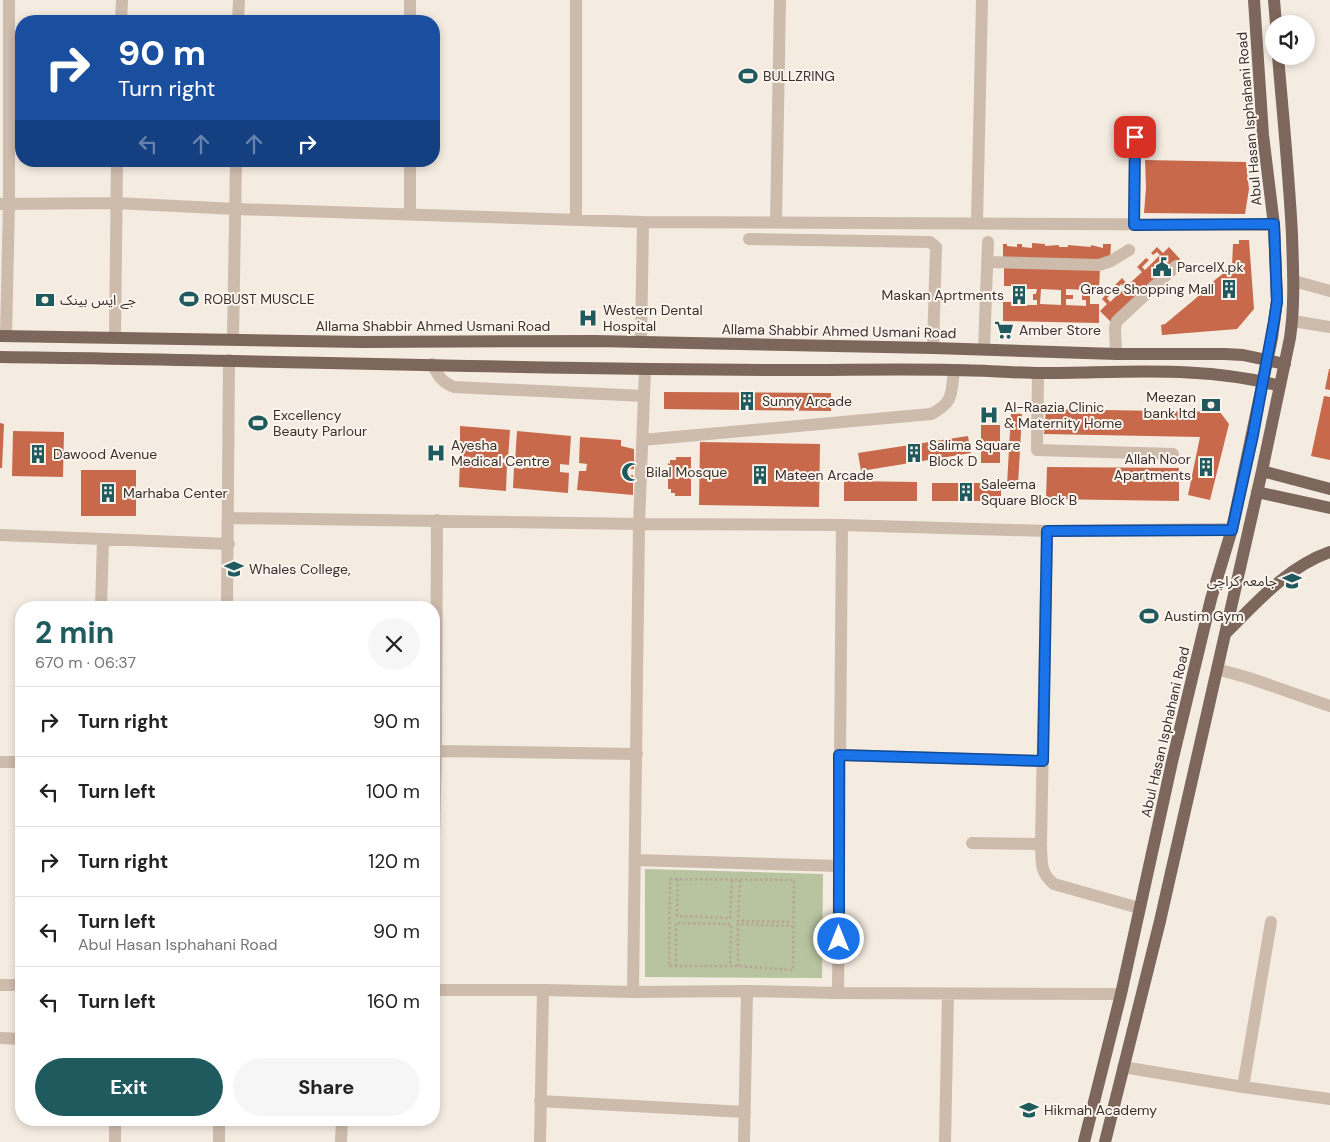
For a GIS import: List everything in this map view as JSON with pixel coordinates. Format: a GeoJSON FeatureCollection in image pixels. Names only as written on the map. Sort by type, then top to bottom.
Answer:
{"type":"FeatureCollection","features":[{"type":"Feature","properties":{"kind":"main road","name":"Abul Hasan Isphahani Road"},"geometry":{"type":"LineString","coordinates":[[1084,1142],[1121,994],[1139,908],[1211,599],[1232,530],[1272,338],[1277,301],[1274,224],[1263,135],[1254,0]]}},
{"type":"Feature","properties":{"kind":"main road"},"geometry":{"type":"LineString","coordinates":[[1274,0],[1275,15]]}},
{"type":"Feature","properties":{"kind":"main road"},"geometry":{"type":"LineString","coordinates":[[1105,1142],[1160,921],[1262,471],[1285,364],[1292,321],[1294,281],[1279,65]]}},
{"type":"Feature","properties":{"kind":"main road","name":"Allama Shabbir Ahmed Usmani Road"},"geometry":{"type":"LineString","coordinates":[[3,336],[361,342],[641,342],[984,349],[1116,354],[1225,354],[1285,364]]}},
{"type":"Feature","properties":{"kind":"main road"},"geometry":{"type":"LineString","coordinates":[[0,357],[432,364],[645,370],[954,370],[1038,373],[1180,373],[1227,375],[1280,386]]}},
{"type":"Feature","properties":{"kind":"main road"},"geometry":{"type":"LineString","coordinates":[[1262,471],[1330,489]]}},
{"type":"Feature","properties":{"kind":"main road"},"geometry":{"type":"LineString","coordinates":[[1257,492],[1330,508]]}},
{"type":"Feature","properties":{"kind":"main road"},"geometry":{"type":"LineString","coordinates":[[1224,635],[1282,579],[1314,558],[1330,552]]}},
{"type":"Feature","properties":{"kind":"street"},"geometry":{"type":"LineString","coordinates":[[3,336],[9,0]]}},
{"type":"Feature","properties":{"kind":"street"},"geometry":{"type":"LineString","coordinates":[[121,15],[122,0]]}},
{"type":"Feature","properties":{"kind":"street"},"geometry":{"type":"LineString","coordinates":[[238,0],[238,15]]}},
{"type":"Feature","properties":{"kind":"street"},"geometry":{"type":"LineString","coordinates":[[410,0],[410,15]]}},
{"type":"Feature","properties":{"kind":"street"},"geometry":{"type":"LineString","coordinates":[[576,0],[576,219]]}},
{"type":"Feature","properties":{"kind":"street"},"geometry":{"type":"LineString","coordinates":[[776,222],[780,0]]}},
{"type":"Feature","properties":{"kind":"street"},"geometry":{"type":"LineString","coordinates":[[977,224],[982,0]]}},
{"type":"Feature","properties":{"kind":"street"},"geometry":{"type":"LineString","coordinates":[[1134,225],[1135,137]]}},
{"type":"Feature","properties":{"kind":"street"},"geometry":{"type":"LineString","coordinates":[[115,337],[117,167]]}},
{"type":"Feature","properties":{"kind":"street"},"geometry":{"type":"LineString","coordinates":[[233,339],[236,167]]}},
{"type":"Feature","properties":{"kind":"street"},"geometry":{"type":"LineString","coordinates":[[410,167],[410,214]]}},
{"type":"Feature","properties":{"kind":"street"},"geometry":{"type":"LineString","coordinates":[[5,204],[116,203],[235,209],[643,222],[1274,224]]}},
{"type":"Feature","properties":{"kind":"street"},"geometry":{"type":"LineString","coordinates":[[641,342],[643,222]]}},
{"type":"Feature","properties":{"kind":"street"},"geometry":{"type":"LineString","coordinates":[[749,239],[933,243],[936,247],[933,348]]}},
{"type":"Feature","properties":{"kind":"street"},"geometry":{"type":"LineString","coordinates":[[984,349],[988,242]]}},
{"type":"Feature","properties":{"kind":"street"},"geometry":{"type":"LineString","coordinates":[[988,262],[1099,265],[1111,262],[1129,250]]}},
{"type":"Feature","properties":{"kind":"street"},"geometry":{"type":"LineString","coordinates":[[1116,354],[1115,328],[1117,321],[1176,266]]}},
{"type":"Feature","properties":{"kind":"street"},"geometry":{"type":"LineString","coordinates":[[1294,281],[1330,291]]}},
{"type":"Feature","properties":{"kind":"street"},"geometry":{"type":"LineString","coordinates":[[1292,321],[1330,327]]}},
{"type":"Feature","properties":{"kind":"street"},"geometry":{"type":"LineString","coordinates":[[227,601],[229,360]]}},
{"type":"Feature","properties":{"kind":"street"},"geometry":{"type":"LineString","coordinates":[[432,364],[440,379],[454,387],[644,396]]}},
{"type":"Feature","properties":{"kind":"street"},"geometry":{"type":"LineString","coordinates":[[633,992],[639,524],[645,370]]}},
{"type":"Feature","properties":{"kind":"street"},"geometry":{"type":"LineString","coordinates":[[642,440],[930,414],[942,409],[950,398],[954,370]]}},
{"type":"Feature","properties":{"kind":"street"},"geometry":{"type":"LineString","coordinates":[[1038,373],[1037,450],[1173,454]]}},
{"type":"Feature","properties":{"kind":"street"},"geometry":{"type":"LineString","coordinates":[[228,518],[842,525],[1047,531],[1232,530]]}},
{"type":"Feature","properties":{"kind":"street"},"geometry":{"type":"LineString","coordinates":[[436,601],[437,520]]}},
{"type":"Feature","properties":{"kind":"street"},"geometry":{"type":"LineString","coordinates":[[838,994],[842,525]]}},
{"type":"Feature","properties":{"kind":"street"},"geometry":{"type":"LineString","coordinates":[[1047,531],[1042,870],[1054,884],[1139,908]]}},
{"type":"Feature","properties":{"kind":"street"},"geometry":{"type":"LineString","coordinates":[[0,535],[229,544]]}},
{"type":"Feature","properties":{"kind":"street"},"geometry":{"type":"LineString","coordinates":[[101,601],[103,539]]}},
{"type":"Feature","properties":{"kind":"street"},"geometry":{"type":"LineString","coordinates":[[1217,669],[1330,706]]}},
{"type":"Feature","properties":{"kind":"street"},"geometry":{"type":"LineString","coordinates":[[440,751],[637,754]]}},
{"type":"Feature","properties":{"kind":"street"},"geometry":{"type":"LineString","coordinates":[[839,755],[1043,761]]}},
{"type":"Feature","properties":{"kind":"street"},"geometry":{"type":"LineString","coordinates":[[0,762],[15,762]]}},
{"type":"Feature","properties":{"kind":"street"},"geometry":{"type":"LineString","coordinates":[[972,843],[1041,844]]}},
{"type":"Feature","properties":{"kind":"street"},"geometry":{"type":"LineString","coordinates":[[635,860],[839,866]]}},
{"type":"Feature","properties":{"kind":"street"},"geometry":{"type":"LineString","coordinates":[[1243,1087],[1271,922]]}},
{"type":"Feature","properties":{"kind":"street"},"geometry":{"type":"LineString","coordinates":[[0,985],[15,985]]}},
{"type":"Feature","properties":{"kind":"street"},"geometry":{"type":"LineString","coordinates":[[440,990],[747,991],[838,994],[1121,994]]}},
{"type":"Feature","properties":{"kind":"street"},"geometry":{"type":"LineString","coordinates":[[540,1142],[543,990]]}},
{"type":"Feature","properties":{"kind":"street"},"geometry":{"type":"LineString","coordinates":[[744,1142],[747,991]]}},
{"type":"Feature","properties":{"kind":"street"},"geometry":{"type":"LineString","coordinates":[[945,1142],[948,994]]}},
{"type":"Feature","properties":{"kind":"street"},"geometry":{"type":"LineString","coordinates":[[0,1038],[15,1039]]}},
{"type":"Feature","properties":{"kind":"street"},"geometry":{"type":"LineString","coordinates":[[1123,1067],[1330,1099]]}},
{"type":"Feature","properties":{"kind":"street"},"geometry":{"type":"LineString","coordinates":[[540,1101],[745,1112]]}},
{"type":"Feature","properties":{"kind":"street"},"geometry":{"type":"LineString","coordinates":[[115,1126],[115,1142]]}},
{"type":"Feature","properties":{"kind":"street"},"geometry":{"type":"LineString","coordinates":[[219,1126],[219,1142]]}},
{"type":"Feature","properties":{"kind":"street"},"geometry":{"type":"LineString","coordinates":[[341,1142],[342,1126]]}},
{"type":"Feature","properties":{"kind":"path"},"geometry":{"type":"LineString","coordinates":[[670,879],[732,879],[794,880],[792,922],[793,970],[738,966],[669,966],[670,879]]}},
{"type":"Feature","properties":{"kind":"path"},"geometry":{"type":"LineString","coordinates":[[678,879],[677,916],[730,918],[732,879]]}},
{"type":"Feature","properties":{"kind":"path"},"geometry":{"type":"LineString","coordinates":[[740,880],[738,921],[792,922]]}},
{"type":"Feature","properties":{"kind":"path"},"geometry":{"type":"LineString","coordinates":[[676,966],[676,923],[731,924],[730,966]]}},
{"type":"Feature","properties":{"kind":"path"},"geometry":{"type":"LineString","coordinates":[[738,966],[738,924],[792,926]]}},
{"type":"Feature","properties":{"kind":"green space"},"geometry":{"type":"Polygon","coordinates":[[[645,869],[823,874],[822,978],[645,977],[645,869]]]}},
{"type":"Feature","properties":{"kind":"building"},"geometry":{"type":"Polygon","coordinates":[[[1145,160],[1246,162],[1249,189],[1245,214],[1144,213],[1146,188],[1145,160]]]}},
{"type":"Feature","properties":{"kind":"building","name":"Grace Shopping Mall"},"geometry":{"type":"Polygon","coordinates":[[[1239,240],[1249,240],[1254,309],[1237,329],[1162,335],[1161,325],[1165,324],[1228,270],[1227,266],[1232,266],[1233,244],[1239,244],[1239,240]]]}},
{"type":"Feature","properties":{"kind":"building"},"geometry":{"type":"Polygon","coordinates":[[[1032,243],[1045,244],[1045,246],[1059,245],[1059,247],[1068,247],[1068,245],[1091,247],[1091,245],[1103,248],[1103,244],[1111,244],[1110,261],[1003,257],[1003,244],[1017,247],[1017,244],[1022,244],[1022,247],[1032,248],[1032,243]]]}},
{"type":"Feature","properties":{"kind":"building"},"geometry":{"type":"Polygon","coordinates":[[[1157,247],[1163,253],[1169,247],[1180,259],[1112,323],[1100,311],[1107,304],[1102,299],[1110,290],[1113,292],[1107,298],[1110,302],[1125,288],[1121,284],[1118,288],[1115,285],[1122,278],[1128,285],[1142,272],[1137,267],[1146,258],[1149,260],[1142,267],[1145,270],[1160,255],[1157,252],[1153,255],[1151,253],[1157,247]]]}},
{"type":"Feature","properties":{"kind":"building","name":"Maskan Aprtments"},"geometry":{"type":"Polygon","coordinates":[[[1004,267],[1100,269],[1099,289],[1090,289],[1090,304],[1099,304],[1099,323],[1003,321],[1003,302],[1014,302],[1015,286],[1004,286],[1004,267]],[[1017,289],[1017,295],[1024,295],[1024,299],[1017,299],[1017,305],[1037,305],[1037,300],[1033,300],[1033,294],[1036,294],[1037,289],[1017,289]],[[1041,289],[1040,304],[1061,305],[1061,290],[1041,289]],[[1066,289],[1066,295],[1073,295],[1073,299],[1066,299],[1066,305],[1086,306],[1086,300],[1082,300],[1082,295],[1085,295],[1086,290],[1066,289]]]}},
{"type":"Feature","properties":{"kind":"building"},"geometry":{"type":"Polygon","coordinates":[[[1330,369],[1330,390],[1325,389],[1330,369]]]}},
{"type":"Feature","properties":{"kind":"building","name":"Sunny Arcade"},"geometry":{"type":"Polygon","coordinates":[[[664,392],[831,393],[831,411],[664,409],[664,392]]]}},
{"type":"Feature","properties":{"kind":"building"},"geometry":{"type":"Polygon","coordinates":[[[1324,396],[1330,397],[1330,460],[1311,456],[1324,396]]]}},
{"type":"Feature","properties":{"kind":"building","name":"Allah Noor Apartments"},"geometry":{"type":"Polygon","coordinates":[[[1046,409],[1220,412],[1229,424],[1210,500],[1188,495],[1200,437],[1044,434],[1046,409]]]}},
{"type":"Feature","properties":{"kind":"building"},"geometry":{"type":"Polygon","coordinates":[[[1011,413],[1022,414],[1018,485],[1007,485],[1011,413]]]}},
{"type":"Feature","properties":{"kind":"building"},"geometry":{"type":"Polygon","coordinates":[[[0,423],[4,424],[2,468],[0,468],[0,423]]]}},
{"type":"Feature","properties":{"kind":"building"},"geometry":{"type":"Polygon","coordinates":[[[981,425],[1000,425],[1000,463],[981,463],[981,425]]]}},
{"type":"Feature","properties":{"kind":"building"},"geometry":{"type":"Polygon","coordinates":[[[460,426],[510,430],[508,459],[496,458],[496,462],[507,463],[506,491],[459,487],[460,460],[471,460],[471,457],[460,456],[460,426]]]}},
{"type":"Feature","properties":{"kind":"building","name":"Dawood Avenue"},"geometry":{"type":"Polygon","coordinates":[[[13,431],[64,432],[63,477],[12,476],[13,431]]]}},
{"type":"Feature","properties":{"kind":"building"},"geometry":{"type":"Polygon","coordinates":[[[517,431],[571,436],[569,465],[560,464],[560,472],[569,473],[568,493],[513,488],[514,468],[523,469],[523,463],[515,462],[517,431]]]}},
{"type":"Feature","properties":{"kind":"building","name":"Salima Square Block D"},"geometry":{"type":"Polygon","coordinates":[[[968,436],[971,453],[861,471],[858,453],[968,436]]]}},
{"type":"Feature","properties":{"kind":"building"},"geometry":{"type":"Polygon","coordinates":[[[580,437],[621,440],[621,446],[634,449],[634,469],[625,469],[625,475],[633,475],[633,495],[577,490],[579,471],[586,471],[587,464],[579,463],[580,437]]]}},
{"type":"Feature","properties":{"kind":"building","name":"Mateen Arcade"},"geometry":{"type":"Polygon","coordinates":[[[700,442],[820,444],[819,507],[699,505],[700,442]]]}},
{"type":"Feature","properties":{"kind":"building"},"geometry":{"type":"Polygon","coordinates":[[[676,457],[691,457],[691,496],[675,496],[675,493],[671,493],[671,489],[668,489],[668,463],[670,464],[670,460],[676,460],[676,457]]]}},
{"type":"Feature","properties":{"kind":"building","name":"Allah Noor Apartments"},"geometry":{"type":"Polygon","coordinates":[[[1047,467],[1179,468],[1179,501],[1046,499],[1047,467]]]}},
{"type":"Feature","properties":{"kind":"building","name":"Marhaba Center"},"geometry":{"type":"Polygon","coordinates":[[[81,470],[136,470],[136,516],[81,516],[81,470]]]}},
{"type":"Feature","properties":{"kind":"building"},"geometry":{"type":"Polygon","coordinates":[[[844,481],[917,482],[917,501],[844,501],[844,481]]]}},
{"type":"Feature","properties":{"kind":"building","name":"Saleema Square Block B"},"geometry":{"type":"Polygon","coordinates":[[[932,483],[1001,483],[1001,501],[932,501],[932,483]]]}},
{"type":"Feature","properties":{"kind":"place","name":"BULLZRING"},"geometry":{"type":"Point","coordinates":[748,76]}},
{"type":"Feature","properties":{"kind":"place","name":"ParcelX.pk"},"geometry":{"type":"Point","coordinates":[1162,267]}},
{"type":"Feature","properties":{"kind":"place","name":"Grace Shopping Mall"},"geometry":{"type":"Point","coordinates":[1229,289]}},
{"type":"Feature","properties":{"kind":"place","name":"Maskan Aprtments"},"geometry":{"type":"Point","coordinates":[1019,295]}},
{"type":"Feature","properties":{"kind":"place","name":"ROBUST MUSCLE"},"geometry":{"type":"Point","coordinates":[189,299]}},
{"type":"Feature","properties":{"kind":"place","name":"جے ایس بینک"},"geometry":{"type":"Point","coordinates":[45,300]}},
{"type":"Feature","properties":{"kind":"place","name":"Western Dental Hospital"},"geometry":{"type":"Point","coordinates":[588,318]}},
{"type":"Feature","properties":{"kind":"place","name":"Amber Store"},"geometry":{"type":"Point","coordinates":[1004,330]}},
{"type":"Feature","properties":{"kind":"place","name":"Sunny Arcade"},"geometry":{"type":"Point","coordinates":[747,401]}},
{"type":"Feature","properties":{"kind":"place","name":"Meezan bank ltd"},"geometry":{"type":"Point","coordinates":[1211,405]}},
{"type":"Feature","properties":{"kind":"place","name":"Al-Raazia Clinic & Maternity Home"},"geometry":{"type":"Point","coordinates":[989,415]}},
{"type":"Feature","properties":{"kind":"place","name":"Excellency Beauty Parlour"},"geometry":{"type":"Point","coordinates":[258,423]}},
{"type":"Feature","properties":{"kind":"place","name":"Ayesha Medical Centre"},"geometry":{"type":"Point","coordinates":[436,453]}},
{"type":"Feature","properties":{"kind":"place","name":"Salima Square Block D"},"geometry":{"type":"Point","coordinates":[914,453]}},
{"type":"Feature","properties":{"kind":"place","name":"Dawood Avenue"},"geometry":{"type":"Point","coordinates":[38,454]}},
{"type":"Feature","properties":{"kind":"place","name":"Allah Noor Apartments"},"geometry":{"type":"Point","coordinates":[1206,467]}},
{"type":"Feature","properties":{"kind":"place","name":"Bilal Mosque"},"geometry":{"type":"Point","coordinates":[631,472]}},
{"type":"Feature","properties":{"kind":"place","name":"Mateen Arcade"},"geometry":{"type":"Point","coordinates":[760,475]}},
{"type":"Feature","properties":{"kind":"place","name":"Saleema Square Block B"},"geometry":{"type":"Point","coordinates":[966,492]}},
{"type":"Feature","properties":{"kind":"place","name":"Marhaba Center"},"geometry":{"type":"Point","coordinates":[108,493]}},
{"type":"Feature","properties":{"kind":"place","name":"Whales College,"},"geometry":{"type":"Point","coordinates":[234,569]}},
{"type":"Feature","properties":{"kind":"place","name":"جامعہ کراچی"},"geometry":{"type":"Point","coordinates":[1292,581]}},
{"type":"Feature","properties":{"kind":"place","name":"Austim Gym"},"geometry":{"type":"Point","coordinates":[1149,616]}},
{"type":"Feature","properties":{"kind":"place","name":"Hikmah Academy"},"geometry":{"type":"Point","coordinates":[1029,1110]}},
{"type":"Feature","properties":{"kind":"route"},"geometry":{"type":"LineString","coordinates":[[839,939],[839,755],[1043,761],[1047,531],[1232,530],[1272,338],[1277,301],[1274,224],[1134,225],[1135,137]]}}]}
